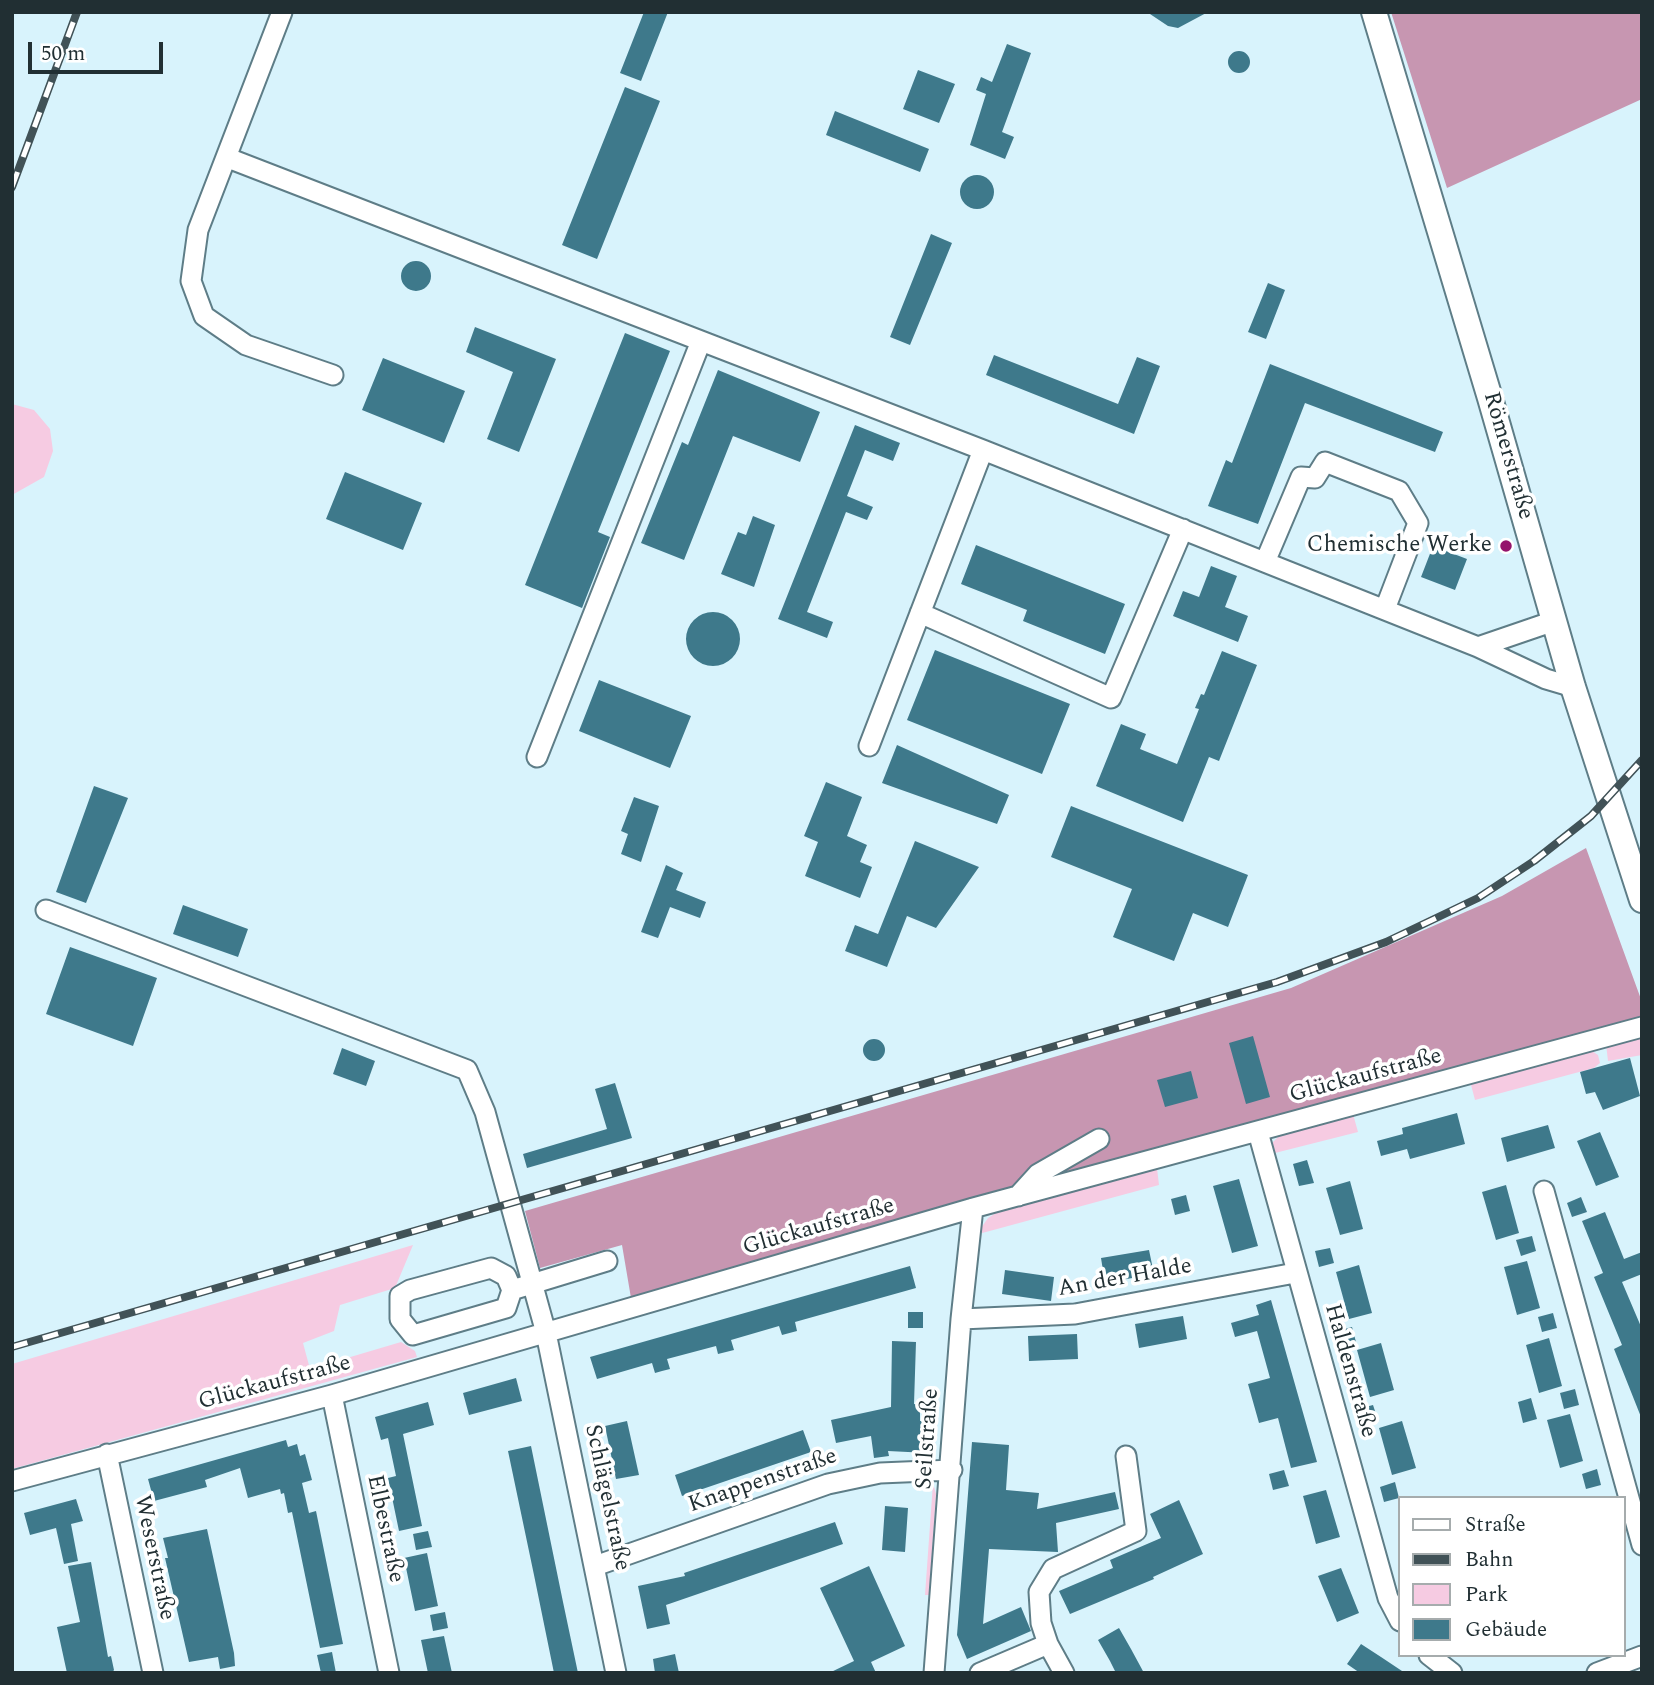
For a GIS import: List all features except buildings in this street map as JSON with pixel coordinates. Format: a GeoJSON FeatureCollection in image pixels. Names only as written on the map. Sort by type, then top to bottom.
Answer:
{"type":"FeatureCollection","features":[{"type":"Feature","properties":{"kind":"main road","name":"Römerstraße"},"geometry":{"type":"LineString","coordinates":[[1374,12],[1490,398],[1573,687],[1642,900]]}},
{"type":"Feature","properties":{"kind":"street"},"geometry":{"type":"LineString","coordinates":[[282,12],[228,158],[198,230],[191,281],[204,316],[246,345],[333,375]]}},
{"type":"Feature","properties":{"kind":"street"},"geometry":{"type":"LineString","coordinates":[[228,158],[983,450],[1385,609],[1478,647],[1546,679],[1573,687]]}},
{"type":"Feature","properties":{"kind":"street"},"geometry":{"type":"LineString","coordinates":[[537,757],[701,341]]}},
{"type":"Feature","properties":{"kind":"street"},"geometry":{"type":"LineString","coordinates":[[869,746],[983,450]]}},
{"type":"Feature","properties":{"kind":"street"},"geometry":{"type":"LineString","coordinates":[[1265,562],[1301,477],[1315,478],[1325,462],[1399,491],[1418,523],[1385,609]]}},
{"type":"Feature","properties":{"kind":"street"},"geometry":{"type":"LineString","coordinates":[[920,613],[1111,698],[1183,529]]}},
{"type":"Feature","properties":{"kind":"street"},"geometry":{"type":"LineString","coordinates":[[1478,647],[1554,621]]}},
{"type":"Feature","properties":{"kind":"street","name":"Schlägelstraße"},"geometry":{"type":"LineString","coordinates":[[46,910],[467,1070],[485,1112],[546,1333],[616,1673]]}},
{"type":"Feature","properties":{"kind":"street","name":"Glückaufstraße"},"geometry":{"type":"LineString","coordinates":[[12,1481],[332,1395],[973,1208],[1642,1027]]}},
{"type":"Feature","properties":{"kind":"street","name":"Haldenstraße"},"geometry":{"type":"LineString","coordinates":[[1258,1132],[1295,1273],[1388,1598],[1398,1617]]}},
{"type":"Feature","properties":{"kind":"street"},"geometry":{"type":"LineString","coordinates":[[1017,1196],[1038,1174],[1099,1139]]}},
{"type":"Feature","properties":{"kind":"street"},"geometry":{"type":"LineString","coordinates":[[1544,1191],[1642,1545]]}},
{"type":"Feature","properties":{"kind":"street","name":"Seilstraße"},"geometry":{"type":"LineString","coordinates":[[934,1673],[961,1319],[973,1208]]}},
{"type":"Feature","properties":{"kind":"street"},"geometry":{"type":"LineString","coordinates":[[512,1290],[533,1286],[607,1261]]}},
{"type":"Feature","properties":{"kind":"street"},"geometry":{"type":"LineString","coordinates":[[491,1268],[506,1276],[512,1290],[506,1308],[413,1335],[400,1320],[400,1296],[410,1290],[491,1268]]}},
{"type":"Feature","properties":{"kind":"street","name":"An der Halde"},"geometry":{"type":"LineString","coordinates":[[961,1319],[1075,1314],[1295,1273]]}},
{"type":"Feature","properties":{"kind":"street","name":"Elbestraße"},"geometry":{"type":"LineString","coordinates":[[332,1395],[389,1673]]}},
{"type":"Feature","properties":{"kind":"street","name":"Weserstraße"},"geometry":{"type":"LineString","coordinates":[[107,1454],[153,1673]]}},
{"type":"Feature","properties":{"kind":"street"},"geometry":{"type":"LineString","coordinates":[[1064,1673],[1048,1644],[1038,1606],[1044,1580],[1070,1559],[1136,1531],[1126,1456]]}},
{"type":"Feature","properties":{"kind":"street","name":"Knappenstraße"},"geometry":{"type":"LineString","coordinates":[[595,1566],[828,1484],[880,1472],[951,1470]]}},
{"type":"Feature","properties":{"kind":"street"},"geometry":{"type":"LineString","coordinates":[[980,1673],[1048,1644]]}},
{"type":"Feature","properties":{"kind":"street"},"geometry":{"type":"LineString","coordinates":[[1597,1673],[1642,1656]]}},
{"type":"Feature","properties":{"kind":"green space"},"geometry":{"type":"Polygon","coordinates":[[[12,404],[34,410],[50,429],[53,451],[44,477],[12,495],[12,404]]]}},
{"type":"Feature","properties":{"kind":"green space"},"geometry":{"type":"Polygon","coordinates":[[[1642,1036],[1642,1055],[1608,1061],[1606,1044],[1642,1036]]]}},
{"type":"Feature","properties":{"kind":"green space"},"geometry":{"type":"Polygon","coordinates":[[[1589,1049],[1598,1055],[1600,1063],[1594,1068],[1475,1100],[1470,1081],[1589,1049]]]}},
{"type":"Feature","properties":{"kind":"green space"},"geometry":{"type":"Polygon","coordinates":[[[1353,1114],[1358,1132],[1271,1154],[1273,1142],[1282,1133],[1353,1114]]]}},
{"type":"Feature","properties":{"kind":"green space"},"geometry":{"type":"Polygon","coordinates":[[[1157,1168],[1159,1185],[982,1233],[981,1228],[988,1218],[999,1211],[1157,1168]]]}},
{"type":"Feature","properties":{"kind":"green space"},"geometry":{"type":"Polygon","coordinates":[[[413,1245],[395,1288],[340,1305],[334,1331],[303,1343],[310,1369],[401,1342],[415,1351],[417,1357],[12,1469],[12,1364],[413,1245]]]}},
{"type":"Feature","properties":{"kind":"green space"},"geometry":{"type":"Polygon","coordinates":[[[933,1483],[936,1494],[929,1595],[925,1595],[933,1483]]]}},
{"type":"Feature","properties":{"kind":"shaded area"},"geometry":{"type":"Polygon","coordinates":[[[1391,12],[1642,12],[1642,99],[1447,188],[1391,12]]]}},
{"type":"Feature","properties":{"kind":"shaded area"},"geometry":{"type":"Polygon","coordinates":[[[1586,848],[1642,1002],[1642,1018],[631,1298],[622,1245],[540,1268],[525,1211],[1291,988],[1502,896],[1586,848]]]}},
{"type":"Feature","properties":{"kind":"railway"},"geometry":{"type":"LineString","coordinates":[[12,187],[77,12]]}},
{"type":"Feature","properties":{"kind":"railway"},"geometry":{"type":"LineString","coordinates":[[12,1347],[1277,982],[1386,942],[1478,898],[1534,861],[1591,816],[1642,760]]}},
{"type":"Feature","properties":{"kind":"place","name":"Chemische Werke"},"geometry":{"type":"Point","coordinates":[1506,546]}}]}
